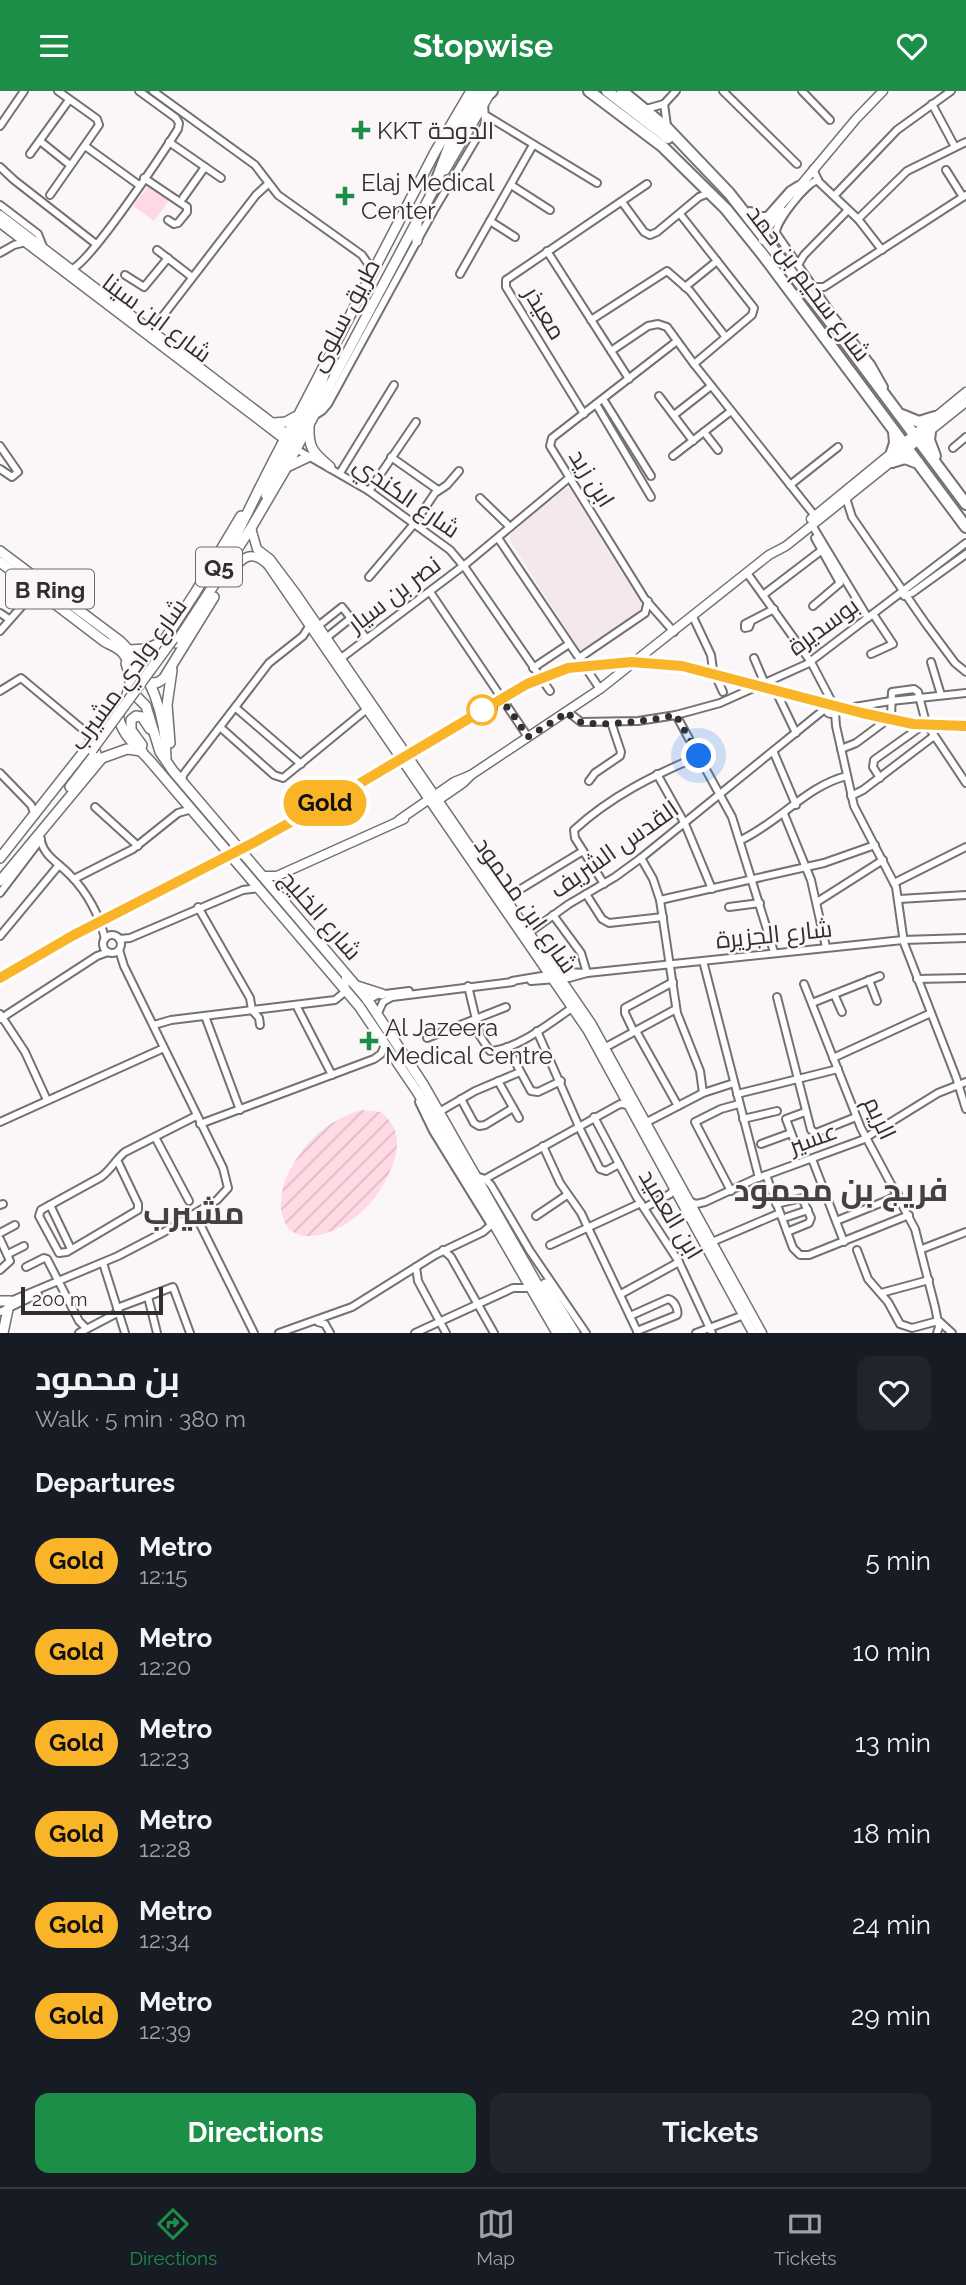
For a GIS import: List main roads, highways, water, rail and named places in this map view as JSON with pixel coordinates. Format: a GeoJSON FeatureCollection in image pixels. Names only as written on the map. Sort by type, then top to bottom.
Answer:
{"type":"FeatureCollection","features":[{"type":"Feature","properties":{"kind":"highway","name":"شارع سحيم بن حمد"},"geometry":{"type":"LineString","coordinates":[[589,91],[640,127],[711,193],[763,255],[894,431],[937,465],[966,504]]}},
{"type":"Feature","properties":{"kind":"highway"},"geometry":{"type":"LineString","coordinates":[[607,91],[679,147],[694,155]]}},
{"type":"Feature","properties":{"kind":"highway","name":"شارع سحيم بن حمد"},"geometry":{"type":"LineString","coordinates":[[622,91],[667,128],[694,155],[795,269],[897,412],[920,465],[966,527]]}},
{"type":"Feature","properties":{"kind":"highway"},"geometry":{"type":"LineString","coordinates":[[433,190],[451,142],[488,93]]}},
{"type":"Feature","properties":{"kind":"highway"},"geometry":{"type":"LineString","coordinates":[[744,211],[758,218],[768,218],[791,192],[799,187]]}},
{"type":"Feature","properties":{"kind":"highway"},"geometry":{"type":"LineString","coordinates":[[795,269],[810,283]]}},
{"type":"Feature","properties":{"kind":"highway"},"geometry":{"type":"LineString","coordinates":[[794,296],[803,300],[811,309],[966,514]]}},
{"type":"Feature","properties":{"kind":"highway"},"geometry":{"type":"LineString","coordinates":[[897,412],[911,421],[919,422],[935,417]]}},
{"type":"Feature","properties":{"kind":"highway"},"geometry":{"type":"LineString","coordinates":[[894,431],[892,457],[920,465]]}},
{"type":"Feature","properties":{"kind":"highway"},"geometry":{"type":"LineString","coordinates":[[930,432],[929,440],[937,465]]}},
{"type":"Feature","properties":{"kind":"main road","name":"طريق سلوى"},"geometry":{"type":"LineString","coordinates":[[291,441],[299,414],[328,356],[435,152],[471,91]]}},
{"type":"Feature","properties":{"kind":"main road","name":"طريق سلوى"},"geometry":{"type":"LineString","coordinates":[[291,441],[311,420],[433,190]]}},
{"type":"Feature","properties":{"kind":"main road"},"geometry":{"type":"LineString","coordinates":[[417,219],[417,241]]}},
{"type":"Feature","properties":{"kind":"main road"},"geometry":{"type":"LineString","coordinates":[[343,359],[357,351]]}},
{"type":"Feature","properties":{"kind":"main road"},"geometry":{"type":"LineString","coordinates":[[263,507],[269,485],[321,385],[328,356]]}},
{"type":"Feature","properties":{"kind":"main road"},"geometry":{"type":"LineString","coordinates":[[274,423],[286,422],[299,414]]}},
{"type":"Feature","properties":{"kind":"main road"},"geometry":{"type":"LineString","coordinates":[[311,420],[309,439],[313,452],[330,467]]}},
{"type":"Feature","properties":{"kind":"main road","name":"شارع وادي مشيرب"},"geometry":{"type":"LineString","coordinates":[[0,866],[172,641],[251,528],[285,470],[291,441]]}},
{"type":"Feature","properties":{"kind":"main road","name":"شارع وادي مشيرب"},"geometry":{"type":"LineString","coordinates":[[0,879],[126,698],[139,670],[172,641],[234,542],[257,491],[291,441]]}},
{"type":"Feature","properties":{"kind":"main road"},"geometry":{"type":"LineString","coordinates":[[285,470],[307,457]]}},
{"type":"Feature","properties":{"kind":"main road"},"geometry":{"type":"LineString","coordinates":[[150,683],[161,681],[173,665],[244,546],[251,528]]}},
{"type":"Feature","properties":{"kind":"main road","name":"B Ring"},"geometry":{"type":"LineString","coordinates":[[0,551],[129,650],[139,670]]}},
{"type":"Feature","properties":{"kind":"main road","name":"B Ring"},"geometry":{"type":"LineString","coordinates":[[0,562],[105,642],[115,646],[150,683],[159,708],[166,760]]}},
{"type":"Feature","properties":{"kind":"main road"},"geometry":{"type":"LineString","coordinates":[[129,650],[149,648],[172,641]]}},
{"type":"Feature","properties":{"kind":"main road"},"geometry":{"type":"LineString","coordinates":[[105,642],[121,656],[130,670],[131,683],[126,698]]}},
{"type":"Feature","properties":{"kind":"main road"},"geometry":{"type":"LineString","coordinates":[[173,665],[167,710],[173,771]]}},
{"type":"Feature","properties":{"kind":"main road","name":"شارع الخليج"},"geometry":{"type":"LineString","coordinates":[[126,698],[135,695],[145,703],[158,746],[173,771],[367,999],[480,1178],[565,1333]]}},
{"type":"Feature","properties":{"kind":"main road","name":"شارع الخليج"},"geometry":{"type":"LineString","coordinates":[[118,708],[122,730],[364,1012],[386,1043],[418,1093],[557,1333]]}},
{"type":"Feature","properties":{"kind":"main road"},"geometry":{"type":"LineString","coordinates":[[151,762],[131,730],[132,718],[138,716],[144,719],[158,746]]}},
{"type":"Feature","properties":{"kind":"main road"},"geometry":{"type":"LineString","coordinates":[[94,744],[142,751]]}},
{"type":"Feature","properties":{"kind":"main road","name":"شارع وادي مشيرب"},"geometry":{"type":"LineString","coordinates":[[0,858],[35,809],[94,744]]}},
{"type":"Feature","properties":{"kind":"main road","name":"شارع وادي مشيرب"},"geometry":{"type":"LineString","coordinates":[[0,879],[42,830],[94,744]]}},
{"type":"Feature","properties":{"kind":"main road"},"geometry":{"type":"LineString","coordinates":[[355,985],[382,994]]}},
{"type":"Feature","properties":{"kind":"main road","name":"شارع الخليج"},"geometry":{"type":"LineString","coordinates":[[494,1226],[551,1333]]}},
{"type":"Feature","properties":{"kind":"main road","name":"شارع الخليج"},"geometry":{"type":"LineString","coordinates":[[519,1251],[541,1277],[575,1333]]}},
{"type":"Feature","properties":{"kind":"main road"},"geometry":{"type":"LineString","coordinates":[[2,1332],[4,1306]]}},
{"type":"Feature","properties":{"kind":"metro line","name":"Gold"},"geometry":{"type":"LineString","coordinates":[[0,978],[72,936],[255,842],[347,791],[527,684],[568,668],[631,662],[682,666],[913,724],[966,726]]}},
{"type":"Feature","properties":{"kind":"place","name":"KKT الدوحة"},"geometry":{"type":"Point","coordinates":[361,130]}},
{"type":"Feature","properties":{"kind":"place","name":"Elaj Medical Center"},"geometry":{"type":"Point","coordinates":[345,196]}},
{"type":"Feature","properties":{"kind":"place","name":"Al Jazeera Medical Centre"},"geometry":{"type":"Point","coordinates":[369,1041]}},
{"type":"Feature","properties":{"kind":"district","name":"فريج بن محمود"},"geometry":{"type":"Point","coordinates":[841,1189]}},
{"type":"Feature","properties":{"kind":"district","name":"مشيرب"},"geometry":{"type":"Point","coordinates":[194,1212]}}]}
